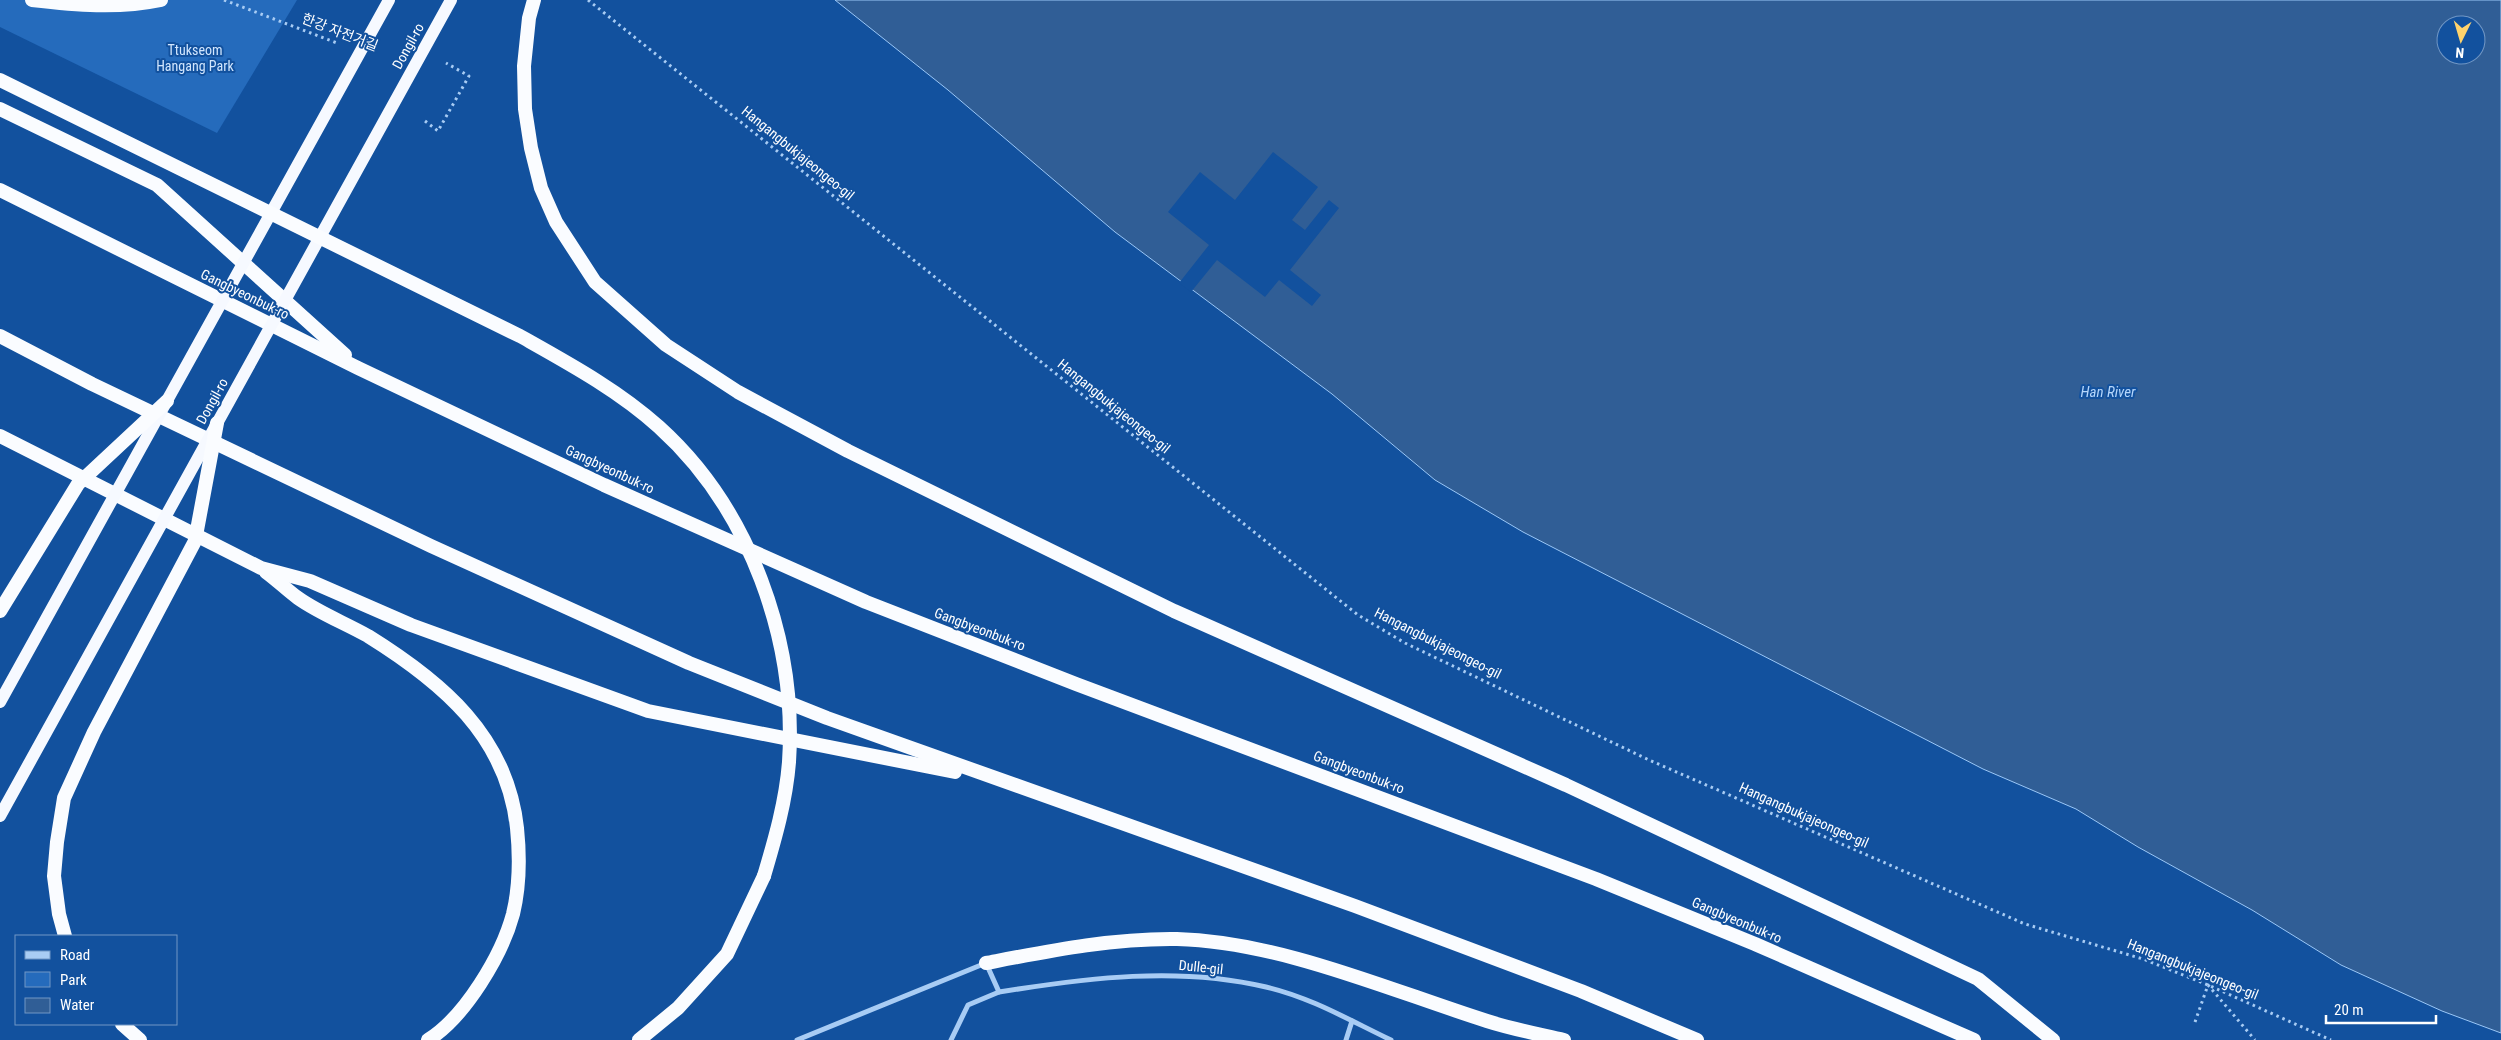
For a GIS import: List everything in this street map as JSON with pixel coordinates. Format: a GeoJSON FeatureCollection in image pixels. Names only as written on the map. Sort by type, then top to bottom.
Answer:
{"type":"FeatureCollection","features":[{"type":"Feature","properties":{"kind":"highway"},"geometry":{"type":"LineString","coordinates":[[32,0],[86,6],[145,4],[161,0]]}},
{"type":"Feature","properties":{"kind":"highway"},"geometry":{"type":"LineString","coordinates":[[534,0],[529,18],[524,66],[525,109],[531,148],[541,188],[556,222],[594,282],[666,345],[738,392],[848,451],[1174,612],[1566,785],[1978,979],[2053,1040]]}},
{"type":"Feature","properties":{"kind":"highway"},"geometry":{"type":"LineString","coordinates":[[0,80],[520,336],[600,382],[659,427],[711,484],[747,547],[777,627],[788,691],[789,762],[780,823],[764,876],[728,954],[678,1008],[639,1040]]}},
{"type":"Feature","properties":{"kind":"highway"},"geometry":{"type":"LineString","coordinates":[[0,109],[157,185],[358,368]]}},
{"type":"Feature","properties":{"kind":"highway","name":"Gangbyeonbuk-ro"},"geometry":{"type":"LineString","coordinates":[[0,190],[358,368],[604,484],[866,602],[1076,684],[1596,879],[1755,944],[1974,1040]]}},
{"type":"Feature","properties":{"kind":"highway"},"geometry":{"type":"LineString","coordinates":[[0,336],[92,384],[414,538],[689,663],[826,718],[1355,906],[1582,991],[1697,1040]]}},
{"type":"Feature","properties":{"kind":"highway"},"geometry":{"type":"LineString","coordinates":[[0,610],[78,484],[167,401]]}},
{"type":"Feature","properties":{"kind":"highway"},"geometry":{"type":"LineString","coordinates":[[65,935],[59,914],[54,876],[56,842],[64,798],[94,732],[195,541],[217,423]]}},
{"type":"Feature","properties":{"kind":"highway"},"geometry":{"type":"LineString","coordinates":[[0,436],[262,568],[310,581],[412,625],[648,711],[1000,781]]}},
{"type":"Feature","properties":{"kind":"highway"},"geometry":{"type":"LineString","coordinates":[[262,568],[300,599],[367,636],[412,666],[453,700],[482,733],[504,770],[515,808],[519,852],[518,893],[508,932],[489,972],[463,1006],[428,1040]]}},
{"type":"Feature","properties":{"kind":"highway"},"geometry":{"type":"LineString","coordinates":[[986,963],[1110,942],[1178,939],[1253,948],[1343,972],[1489,1022],[1564,1040]]}},
{"type":"Feature","properties":{"kind":"highway"},"geometry":{"type":"LineString","coordinates":[[123,1025],[140,1040]]}},
{"type":"Feature","properties":{"kind":"main road"},"geometry":{"type":"LineString","coordinates":[[0,702],[389,0]]}},
{"type":"Feature","properties":{"kind":"main road","name":"Dongil-ro"},"geometry":{"type":"LineString","coordinates":[[0,816],[451,0]]}},
{"type":"Feature","properties":{"kind":"street"},"geometry":{"type":"LineString","coordinates":[[797,1040],[986,963],[999,992]]}},
{"type":"Feature","properties":{"kind":"street","name":"Dulle-gil"},"geometry":{"type":"LineString","coordinates":[[951,1040],[968,1005],[999,992],[1077,979],[1159,975],[1266,987],[1312,1003],[1392,1040]]}},
{"type":"Feature","properties":{"kind":"street"},"geometry":{"type":"LineString","coordinates":[[1346,1040],[1352,1021]]}},
{"type":"Feature","properties":{"kind":"path","name":"한강 자전거길"},"geometry":{"type":"LineString","coordinates":[[224,0],[340,44]]}},
{"type":"Feature","properties":{"kind":"path","name":"Hangangbukjajeongeo-gil"},"geometry":{"type":"LineString","coordinates":[[588,0],[1358,615],[1406,643],[1649,760],[2016,920],[2144,959],[2208,985],[2331,1040]]}},
{"type":"Feature","properties":{"kind":"path"},"geometry":{"type":"LineString","coordinates":[[425,121],[438,131],[469,76],[439,59]]}},
{"type":"Feature","properties":{"kind":"path"},"geometry":{"type":"LineString","coordinates":[[2195,1022],[2208,985]]}},
{"type":"Feature","properties":{"kind":"path"},"geometry":{"type":"LineString","coordinates":[[2208,985],[2255,1040]]}},
{"type":"Feature","properties":{"kind":"green space","name":"Ttukseom Hangang Park"},"geometry":{"type":"Polygon","coordinates":[[[0,0],[297,0],[217,133],[0,27],[0,0]]]}},
{"type":"Feature","properties":{"kind":"water","name":"Han River"},"geometry":{"type":"Polygon","coordinates":[[[835,0],[2501,0],[2501,1033],[2442,1011],[2341,965],[2252,910],[2138,847],[2076,809],[1983,769],[1523,532],[1435,480],[1332,394],[1115,232],[948,90],[835,0]]]}},
{"type":"Feature","properties":{"kind":"pier"},"geometry":{"type":"Polygon","coordinates":[[[1273,152],[1318,187],[1292,220],[1305,230],[1329,200],[1339,208],[1290,270],[1321,295],[1312,306],[1279,280],[1265,297],[1217,260],[1191,292],[1179,283],[1209,245],[1168,212],[1200,172],[1235,200],[1273,152]]]}}]}
